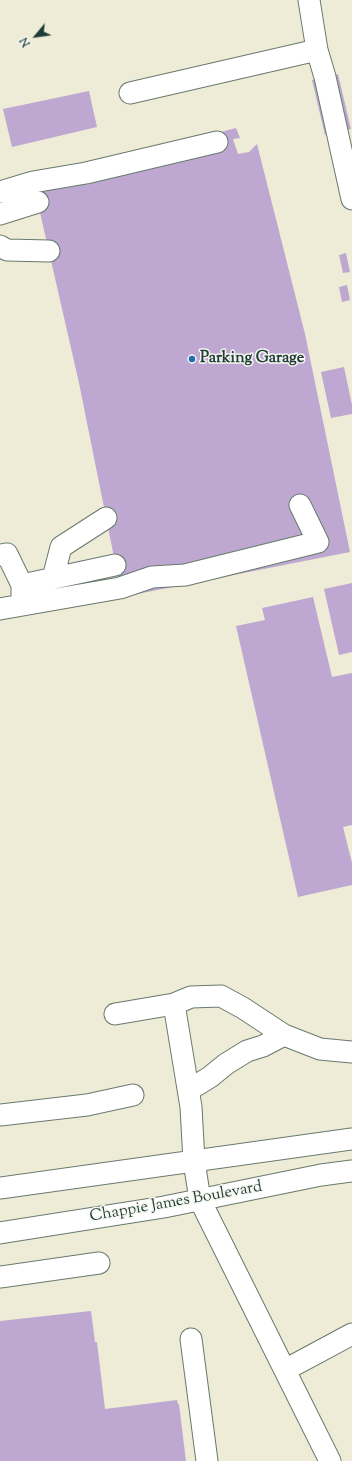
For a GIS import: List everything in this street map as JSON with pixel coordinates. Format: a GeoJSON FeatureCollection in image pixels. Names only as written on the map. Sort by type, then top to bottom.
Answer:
{"type":"FeatureCollection","features":[{"type":"Feature","properties":{"kind":"street"},"geometry":{"type":"LineString","coordinates":[[309,0],[318,50],[352,199]]}},
{"type":"Feature","properties":{"kind":"street"},"geometry":{"type":"LineString","coordinates":[[130,93],[318,50]]}},
{"type":"Feature","properties":{"kind":"street"},"geometry":{"type":"LineString","coordinates":[[0,192],[33,182],[86,173],[217,142]]}},
{"type":"Feature","properties":{"kind":"street"},"geometry":{"type":"LineString","coordinates":[[0,214],[38,202]]}},
{"type":"Feature","properties":{"kind":"street"},"geometry":{"type":"LineString","coordinates":[[0,246],[7,250],[49,251]]}},
{"type":"Feature","properties":{"kind":"street"},"geometry":{"type":"LineString","coordinates":[[0,609],[120,588],[152,577],[185,575],[318,542],[300,505]]}},
{"type":"Feature","properties":{"kind":"street"},"geometry":{"type":"LineString","coordinates":[[53,578],[62,547],[106,518]]}},
{"type":"Feature","properties":{"kind":"street"},"geometry":{"type":"LineString","coordinates":[[0,555],[7,554],[22,585],[22,606]]}},
{"type":"Feature","properties":{"kind":"street"},"geometry":{"type":"LineString","coordinates":[[22,585],[115,565]]}},
{"type":"Feature","properties":{"kind":"street"},"geometry":{"type":"LineString","coordinates":[[115,1014],[174,1004],[191,997],[221,996],[243,1008],[284,1035],[320,1049],[352,1052]]}},
{"type":"Feature","properties":{"kind":"street"},"geometry":{"type":"LineString","coordinates":[[174,1004],[189,1090],[194,1161],[200,1200],[330,1461]]}},
{"type":"Feature","properties":{"kind":"street"},"geometry":{"type":"LineString","coordinates":[[189,1090],[247,1051],[263,1046],[284,1035]]}},
{"type":"Feature","properties":{"kind":"street"},"geometry":{"type":"LineString","coordinates":[[0,1115],[87,1105],[133,1095]]}},
{"type":"Feature","properties":{"kind":"street"},"geometry":{"type":"LineString","coordinates":[[0,1188],[352,1139]]}},
{"type":"Feature","properties":{"kind":"street","name":"Chappie James Boulevard"},"geometry":{"type":"LineString","coordinates":[[0,1233],[156,1208],[321,1175],[352,1171]]}},
{"type":"Feature","properties":{"kind":"street"},"geometry":{"type":"LineString","coordinates":[[0,1277],[99,1264]]}},
{"type":"Feature","properties":{"kind":"street"},"geometry":{"type":"LineString","coordinates":[[285,1370],[352,1334]]}},
{"type":"Feature","properties":{"kind":"street"},"geometry":{"type":"LineString","coordinates":[[191,1339],[207,1461]]}},
{"type":"Feature","properties":{"kind":"building"},"geometry":{"type":"Polygon","coordinates":[[[338,74],[351,129],[325,135],[312,80],[338,74]]]}},
{"type":"Feature","properties":{"kind":"building"},"geometry":{"type":"Polygon","coordinates":[[[89,91],[97,127],[12,147],[3,109],[89,91]]]}},
{"type":"Feature","properties":{"kind":"building","name":"Parking Garage"},"geometry":{"type":"Polygon","coordinates":[[[236,128],[240,138],[233,139],[238,154],[249,152],[257,144],[305,334],[350,552],[122,597],[79,383],[33,182],[236,128]]]}},
{"type":"Feature","properties":{"kind":"building"},"geometry":{"type":"Polygon","coordinates":[[[346,253],[350,272],[343,273],[339,255],[346,253]]]}},
{"type":"Feature","properties":{"kind":"building"},"geometry":{"type":"Polygon","coordinates":[[[347,285],[350,300],[342,302],[339,287],[347,285]]]}},
{"type":"Feature","properties":{"kind":"building"},"geometry":{"type":"Polygon","coordinates":[[[344,367],[352,405],[352,414],[331,418],[321,372],[344,367]]]}},
{"type":"Feature","properties":{"kind":"building"},"geometry":{"type":"Polygon","coordinates":[[[352,583],[352,652],[339,655],[324,589],[352,583]]]}},
{"type":"Feature","properties":{"kind":"building"},"geometry":{"type":"Polygon","coordinates":[[[313,597],[332,677],[352,673],[352,825],[343,827],[352,863],[352,885],[298,897],[236,626],[265,620],[262,608],[313,597]]]}},
{"type":"Feature","properties":{"kind":"building"},"geometry":{"type":"Polygon","coordinates":[[[91,1311],[95,1342],[97,1342],[105,1409],[177,1400],[179,1404],[186,1461],[0,1461],[0,1321],[91,1311]]]}},
{"type":"Feature","properties":{"kind":"place","name":"Parking Garage"},"geometry":{"type":"Point","coordinates":[192,359]}}]}
